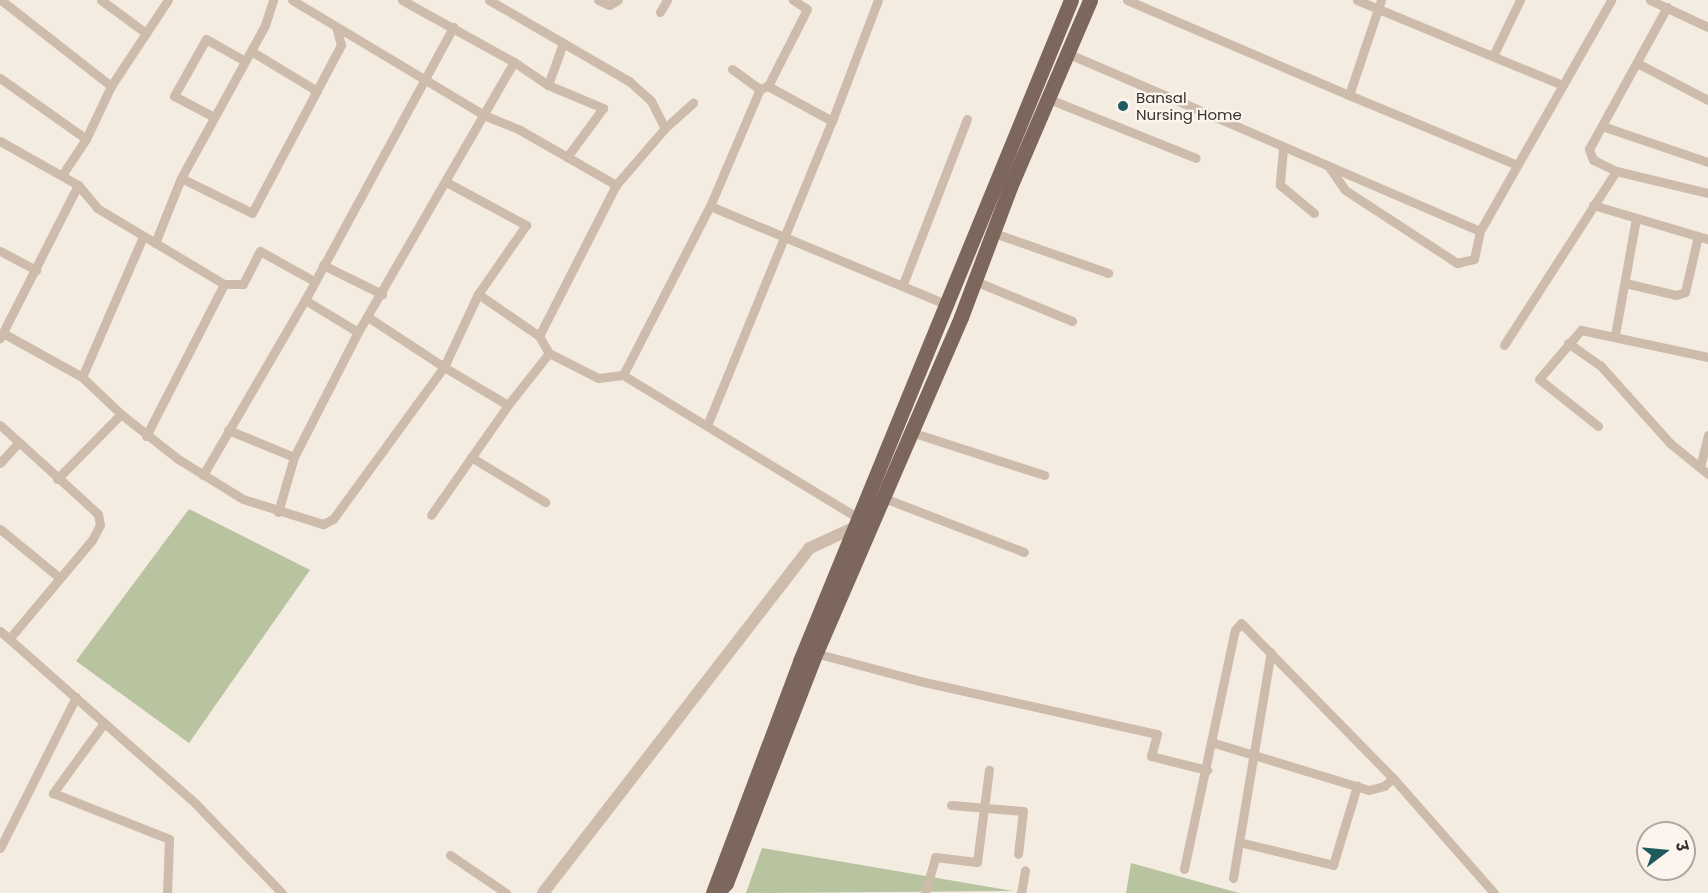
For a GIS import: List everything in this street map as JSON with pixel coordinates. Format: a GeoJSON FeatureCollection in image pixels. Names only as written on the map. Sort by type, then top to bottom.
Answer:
{"type":"FeatureCollection","features":[{"type":"Feature","properties":{"kind":"main road"},"geometry":{"type":"LineString","coordinates":[[715,893],[725,852],[945,304],[1071,0]]}},
{"type":"Feature","properties":{"kind":"main road"},"geometry":{"type":"LineString","coordinates":[[715,893],[726,883],[735,863],[815,653],[884,498],[1090,0]]}},
{"type":"Feature","properties":{"kind":"street"},"geometry":{"type":"LineString","coordinates":[[1,0],[111,86]]}},
{"type":"Feature","properties":{"kind":"street"},"geometry":{"type":"LineString","coordinates":[[101,0],[146,33]]}},
{"type":"Feature","properties":{"kind":"street"},"geometry":{"type":"LineString","coordinates":[[62,175],[86,139],[111,86],[168,0]]}},
{"type":"Feature","properties":{"kind":"street"},"geometry":{"type":"LineString","coordinates":[[155,243],[181,178],[245,61],[273,0]]}},
{"type":"Feature","properties":{"kind":"street"},"geometry":{"type":"LineString","coordinates":[[292,0],[337,30],[486,116],[567,157],[615,185]]}},
{"type":"Feature","properties":{"kind":"street"},"geometry":{"type":"LineString","coordinates":[[402,0],[514,62],[548,85],[603,108],[567,157]]}},
{"type":"Feature","properties":{"kind":"street"},"geometry":{"type":"LineString","coordinates":[[489,0],[629,81],[651,101],[665,128]]}},
{"type":"Feature","properties":{"kind":"street"},"geometry":{"type":"LineString","coordinates":[[598,0],[609,5],[618,0]]}},
{"type":"Feature","properties":{"kind":"street"},"geometry":{"type":"LineString","coordinates":[[660,12],[667,0]]}},
{"type":"Feature","properties":{"kind":"street"},"geometry":{"type":"LineString","coordinates":[[623,375],[710,206],[764,88],[808,4],[793,0]]}},
{"type":"Feature","properties":{"kind":"street"},"geometry":{"type":"LineString","coordinates":[[708,423],[785,238],[878,0]]}},
{"type":"Feature","properties":{"kind":"street"},"geometry":{"type":"LineString","coordinates":[[1127,0],[1515,164]]}},
{"type":"Feature","properties":{"kind":"street"},"geometry":{"type":"LineString","coordinates":[[1357,0],[1380,4],[1562,85]]}},
{"type":"Feature","properties":{"kind":"street"},"geometry":{"type":"LineString","coordinates":[[1493,56],[1520,0]]}},
{"type":"Feature","properties":{"kind":"street"},"geometry":{"type":"LineString","coordinates":[[1329,167],[1345,190],[1457,263],[1474,260],[1480,231],[1515,164],[1611,0]]}},
{"type":"Feature","properties":{"kind":"street"},"geometry":{"type":"LineString","coordinates":[[1650,0],[1708,27]]}},
{"type":"Feature","properties":{"kind":"street"},"geometry":{"type":"LineString","coordinates":[[1348,95],[1380,4]]}},
{"type":"Feature","properties":{"kind":"street"},"geometry":{"type":"LineString","coordinates":[[1667,7],[1589,149],[1590,155],[1616,171],[1708,193]]}},
{"type":"Feature","properties":{"kind":"street"},"geometry":{"type":"LineString","coordinates":[[203,475],[305,300],[453,27]]}},
{"type":"Feature","properties":{"kind":"street"},"geometry":{"type":"LineString","coordinates":[[181,178],[252,213],[341,45],[337,30]]}},
{"type":"Feature","properties":{"kind":"street"},"geometry":{"type":"LineString","coordinates":[[214,117],[174,96],[206,39],[245,61]]}},
{"type":"Feature","properties":{"kind":"street"},"geometry":{"type":"LineString","coordinates":[[548,85],[563,43]]}},
{"type":"Feature","properties":{"kind":"street"},"geometry":{"type":"LineString","coordinates":[[250,51],[317,91]]}},
{"type":"Feature","properties":{"kind":"street"},"geometry":{"type":"LineString","coordinates":[[1069,54],[1480,231]]}},
{"type":"Feature","properties":{"kind":"street"},"geometry":{"type":"LineString","coordinates":[[278,512],[294,457],[358,332],[448,183],[514,62]]}},
{"type":"Feature","properties":{"kind":"street"},"geometry":{"type":"LineString","coordinates":[[1637,63],[1708,100]]}},
{"type":"Feature","properties":{"kind":"street"},"geometry":{"type":"LineString","coordinates":[[732,69],[764,88],[832,121]]}},
{"type":"Feature","properties":{"kind":"street"},"geometry":{"type":"LineString","coordinates":[[0,78],[86,139]]}},
{"type":"Feature","properties":{"kind":"street"},"geometry":{"type":"LineString","coordinates":[[1049,99],[1196,158]]}},
{"type":"Feature","properties":{"kind":"street"},"geometry":{"type":"LineString","coordinates":[[539,336],[615,185],[665,128],[693,103]]}},
{"type":"Feature","properties":{"kind":"street"},"geometry":{"type":"LineString","coordinates":[[903,284],[967,119]]}},
{"type":"Feature","properties":{"kind":"street"},"geometry":{"type":"LineString","coordinates":[[1602,126],[1708,162]]}},
{"type":"Feature","properties":{"kind":"street"},"geometry":{"type":"LineString","coordinates":[[0,141],[78,184],[97,208],[224,284],[243,284],[260,251],[314,280]]}},
{"type":"Feature","properties":{"kind":"street"},"geometry":{"type":"LineString","coordinates":[[1283,148],[1280,185],[1314,213]]}},
{"type":"Feature","properties":{"kind":"street"},"geometry":{"type":"LineString","coordinates":[[1504,345],[1616,171]]}},
{"type":"Feature","properties":{"kind":"street"},"geometry":{"type":"LineString","coordinates":[[78,184],[2,336],[82,377],[146,436],[243,499],[278,512],[323,524],[333,519],[444,367],[478,294],[526,225],[448,183]]}},
{"type":"Feature","properties":{"kind":"street"},"geometry":{"type":"LineString","coordinates":[[1593,205],[1703,238],[1685,292],[1676,295],[1624,283]]}},
{"type":"Feature","properties":{"kind":"street"},"geometry":{"type":"LineString","coordinates":[[710,206],[903,284],[945,304]]}},
{"type":"Feature","properties":{"kind":"street"},"geometry":{"type":"LineString","coordinates":[[1615,335],[1636,218]]}},
{"type":"Feature","properties":{"kind":"street"},"geometry":{"type":"LineString","coordinates":[[994,233],[1108,273]]}},
{"type":"Feature","properties":{"kind":"street"},"geometry":{"type":"LineString","coordinates":[[82,377],[143,237]]}},
{"type":"Feature","properties":{"kind":"street"},"geometry":{"type":"LineString","coordinates":[[0,251],[36,270]]}},
{"type":"Feature","properties":{"kind":"street"},"geometry":{"type":"LineString","coordinates":[[322,265],[382,294]]}},
{"type":"Feature","properties":{"kind":"street"},"geometry":{"type":"LineString","coordinates":[[975,281],[1072,321]]}},
{"type":"Feature","properties":{"kind":"street"},"geometry":{"type":"LineString","coordinates":[[146,436],[224,284]]}},
{"type":"Feature","properties":{"kind":"street"},"geometry":{"type":"LineString","coordinates":[[478,294],[539,336],[549,353],[598,378],[623,375],[708,423],[857,523],[810,548],[543,893]]}},
{"type":"Feature","properties":{"kind":"street"},"geometry":{"type":"LineString","coordinates":[[305,300],[358,332]]}},
{"type":"Feature","properties":{"kind":"street"},"geometry":{"type":"LineString","coordinates":[[368,317],[444,367],[508,405]]}},
{"type":"Feature","properties":{"kind":"street"},"geometry":{"type":"LineString","coordinates":[[1598,426],[1540,381],[1541,375],[1568,343],[1588,328],[1708,357]]}},
{"type":"Feature","properties":{"kind":"street"},"geometry":{"type":"LineString","coordinates":[[1568,343],[1615,380],[1671,444],[1708,474]]}},
{"type":"Feature","properties":{"kind":"street"},"geometry":{"type":"LineString","coordinates":[[431,515],[508,405],[549,353]]}},
{"type":"Feature","properties":{"kind":"street"},"geometry":{"type":"LineString","coordinates":[[57,479],[121,414]]}},
{"type":"Feature","properties":{"kind":"street"},"geometry":{"type":"LineString","coordinates":[[0,425],[98,514],[100,525],[92,540],[9,639]]}},
{"type":"Feature","properties":{"kind":"street"},"geometry":{"type":"LineString","coordinates":[[228,430],[294,457]]}},
{"type":"Feature","properties":{"kind":"street"},"geometry":{"type":"LineString","coordinates":[[911,432],[1044,475]]}},
{"type":"Feature","properties":{"kind":"street"},"geometry":{"type":"LineString","coordinates":[[1700,467],[1708,435]]}},
{"type":"Feature","properties":{"kind":"street"},"geometry":{"type":"LineString","coordinates":[[0,463],[18,443]]}},
{"type":"Feature","properties":{"kind":"street"},"geometry":{"type":"LineString","coordinates":[[471,457],[545,502]]}},
{"type":"Feature","properties":{"kind":"street"},"geometry":{"type":"LineString","coordinates":[[884,498],[1024,552]]}},
{"type":"Feature","properties":{"kind":"street"},"geometry":{"type":"LineString","coordinates":[[0,529],[60,579]]}},
{"type":"Feature","properties":{"kind":"street"},"geometry":{"type":"LineString","coordinates":[[1184,869],[1237,625],[1246,625],[1393,778],[1494,893]]}},
{"type":"Feature","properties":{"kind":"street"},"geometry":{"type":"LineString","coordinates":[[0,631],[195,803],[282,893]]}},
{"type":"Feature","properties":{"kind":"street"},"geometry":{"type":"LineString","coordinates":[[1233,878],[1271,652]]}},
{"type":"Feature","properties":{"kind":"street"},"geometry":{"type":"LineString","coordinates":[[815,653],[924,682],[1157,734],[1151,756],[1207,770]]}},
{"type":"Feature","properties":{"kind":"street"},"geometry":{"type":"LineString","coordinates":[[0,848],[76,697]]}},
{"type":"Feature","properties":{"kind":"street"},"geometry":{"type":"LineString","coordinates":[[104,723],[53,793],[169,839],[166,893]]}},
{"type":"Feature","properties":{"kind":"street"},"geometry":{"type":"LineString","coordinates":[[1211,742],[1376,790],[1393,778]]}},
{"type":"Feature","properties":{"kind":"street"},"geometry":{"type":"LineString","coordinates":[[925,893],[935,857],[977,862],[989,770]]}},
{"type":"Feature","properties":{"kind":"street"},"geometry":{"type":"LineString","coordinates":[[1239,842],[1333,865],[1357,786]]}},
{"type":"Feature","properties":{"kind":"street"},"geometry":{"type":"LineString","coordinates":[[951,805],[1023,811],[1018,854]]}},
{"type":"Feature","properties":{"kind":"street"},"geometry":{"type":"LineString","coordinates":[[450,855],[506,893]]}},
{"type":"Feature","properties":{"kind":"street"},"geometry":{"type":"LineString","coordinates":[[1021,893],[1025,870]]}},
{"type":"Feature","properties":{"kind":"green space"},"geometry":{"type":"Polygon","coordinates":[[[189,509],[310,570],[189,743],[76,661],[189,509]]]}},
{"type":"Feature","properties":{"kind":"green space"},"geometry":{"type":"Polygon","coordinates":[[[762,848],[1013,891],[746,893],[762,848]]]}},
{"type":"Feature","properties":{"kind":"green space"},"geometry":{"type":"Polygon","coordinates":[[[1131,863],[1239,893],[1126,893],[1131,863]]]}},
{"type":"Feature","properties":{"kind":"place","name":"Bansal Nursing Home"},"geometry":{"type":"Point","coordinates":[1123,106]}}]}
